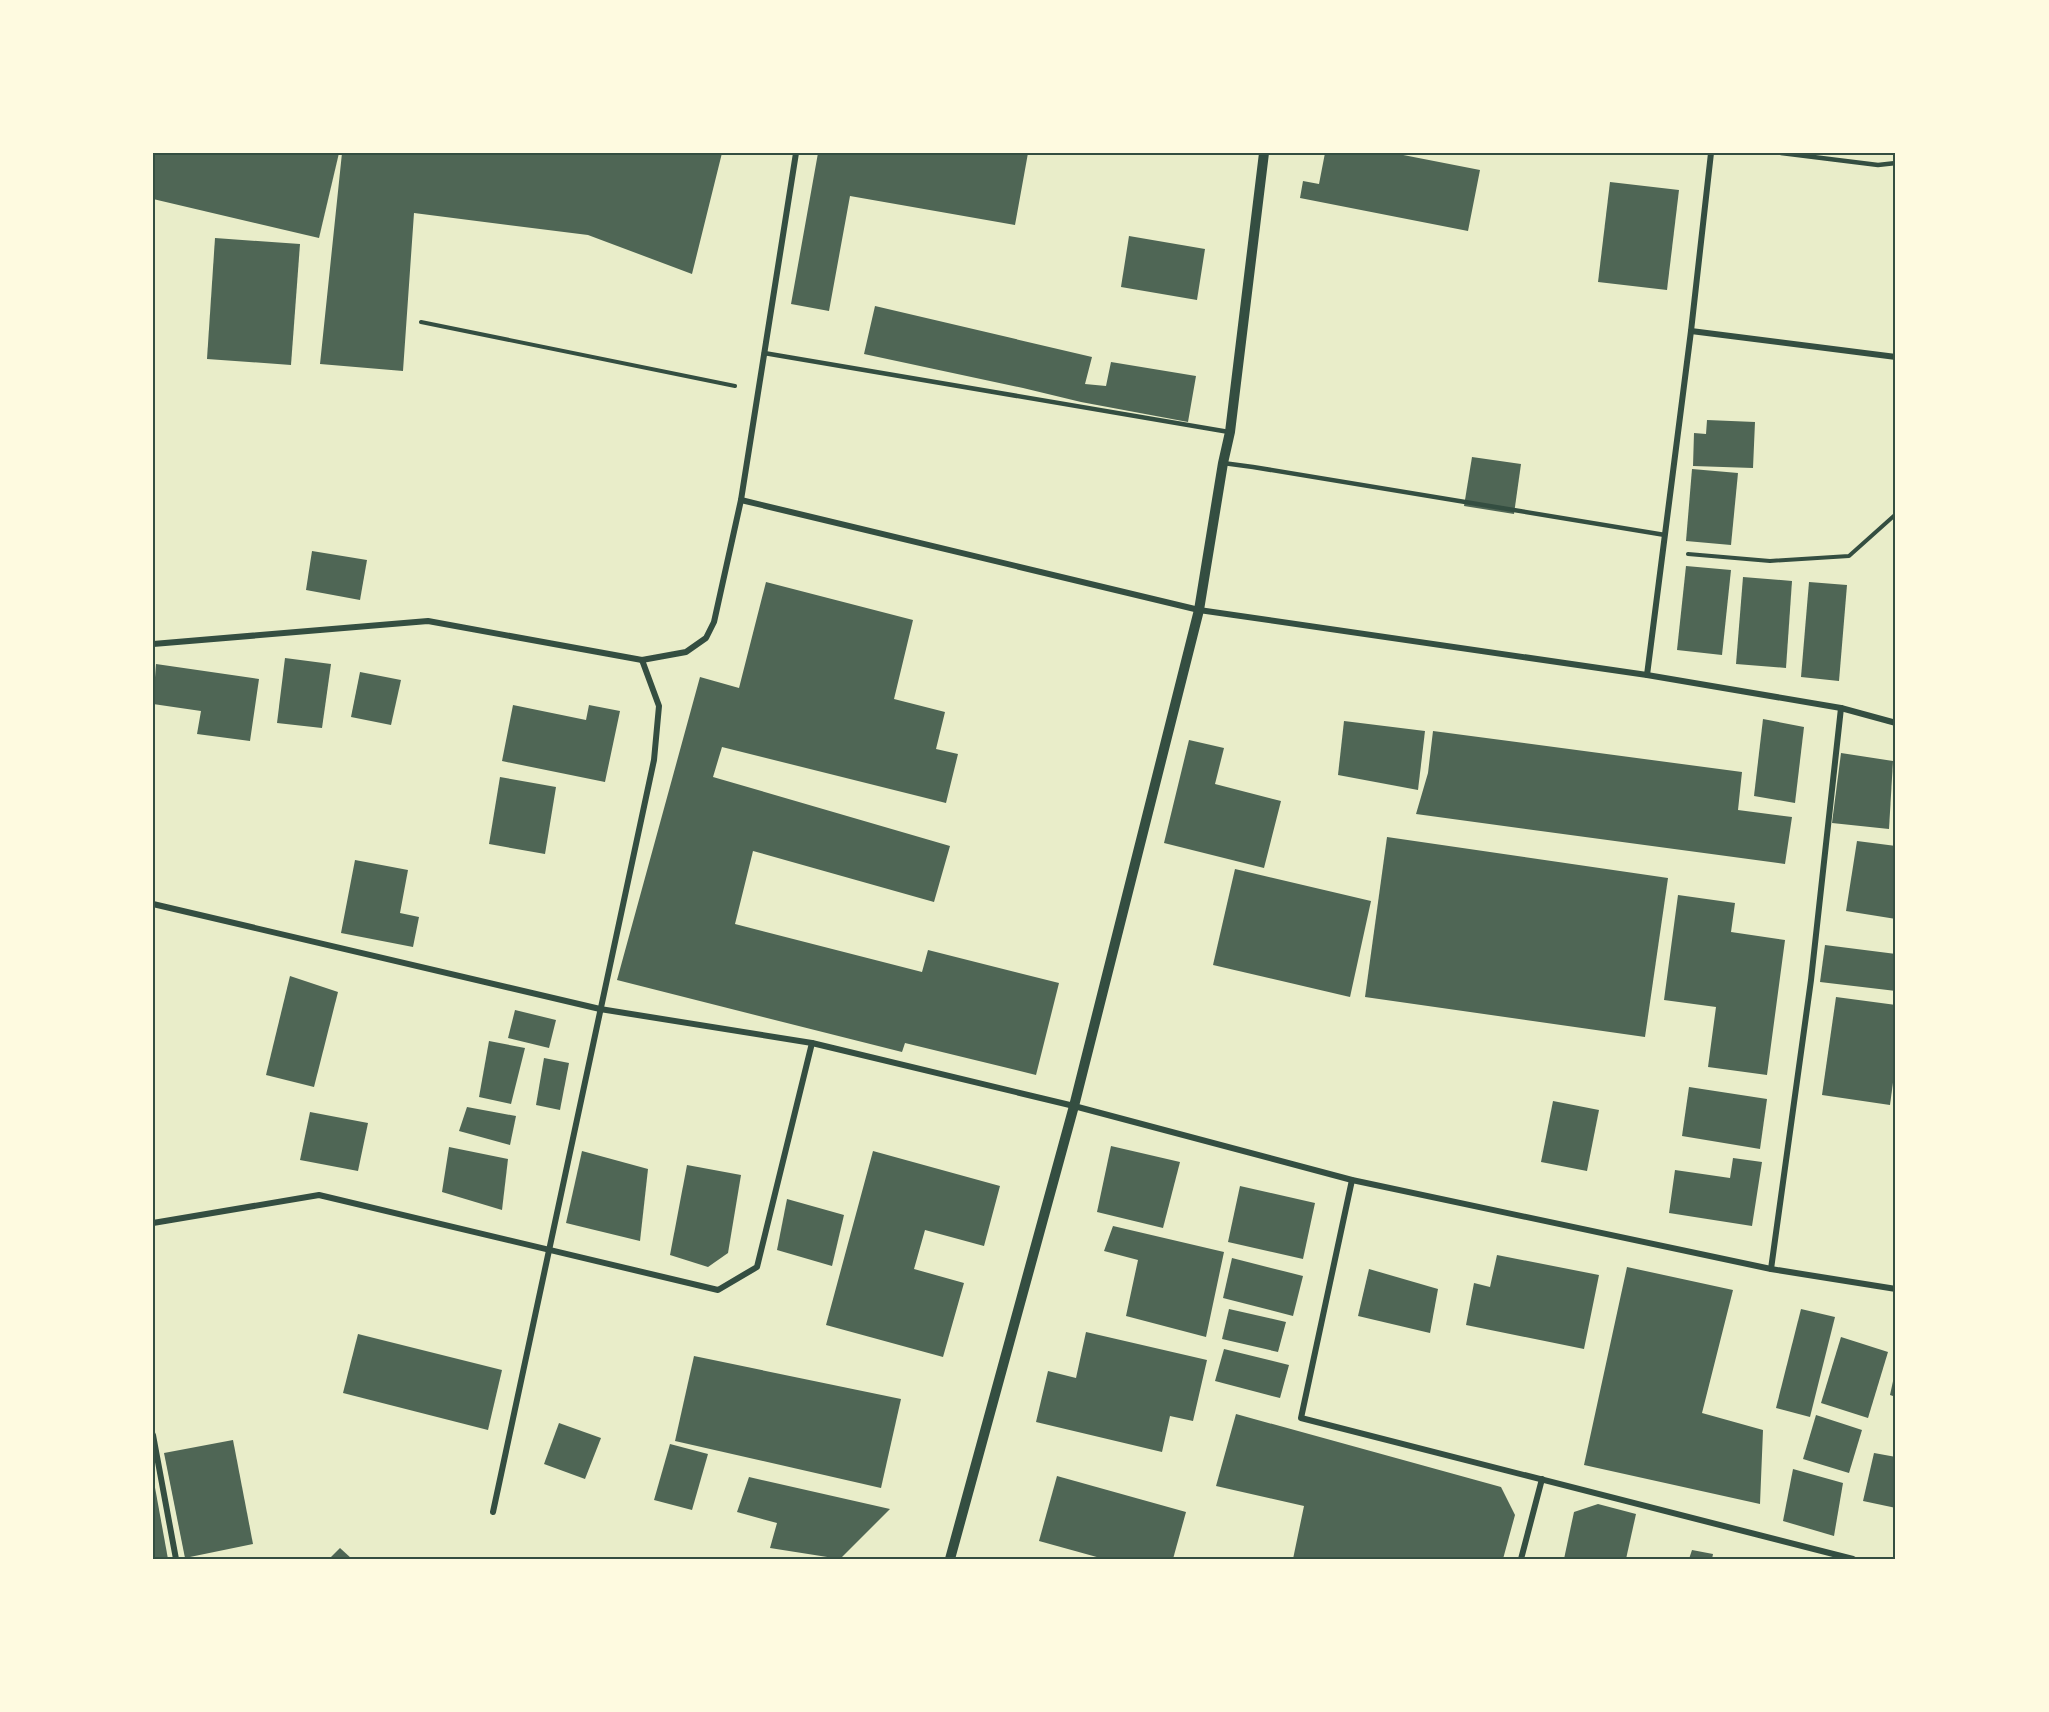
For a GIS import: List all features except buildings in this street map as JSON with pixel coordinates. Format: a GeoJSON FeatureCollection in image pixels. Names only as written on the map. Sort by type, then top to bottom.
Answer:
{"type":"FeatureCollection","features":[{"type":"Feature","properties":{"kind":"street"},"geometry":{"type":"LineString","coordinates":[[153,644],[428,621],[642,660],[686,652],[706,638],[714,622],[741,500],[796,153]]}},
{"type":"Feature","properties":{"kind":"street"},"geometry":{"type":"LineString","coordinates":[[950,1559],[1074,1106],[1199,610],[1230,432],[1264,153]]}},
{"type":"Feature","properties":{"kind":"street"},"geometry":{"type":"LineString","coordinates":[[1647,675],[1691,331],[1711,153]]}},
{"type":"Feature","properties":{"kind":"street"},"geometry":{"type":"LineString","coordinates":[[1691,331],[1896,357]]}},
{"type":"Feature","properties":{"kind":"street"},"geometry":{"type":"LineString","coordinates":[[741,500],[1199,610],[1647,675],[1841,708],[1896,723]]}},
{"type":"Feature","properties":{"kind":"street"},"geometry":{"type":"LineString","coordinates":[[493,1512],[654,760],[659,706],[642,660]]}},
{"type":"Feature","properties":{"kind":"street"},"geometry":{"type":"LineString","coordinates":[[1771,1269],[1811,980],[1841,708]]}},
{"type":"Feature","properties":{"kind":"street"},"geometry":{"type":"LineString","coordinates":[[153,904],[600,1009],[812,1043],[1074,1106],[1352,1180],[1771,1269],[1896,1288]]}},
{"type":"Feature","properties":{"kind":"street"},"geometry":{"type":"LineString","coordinates":[[153,1223],[319,1195],[718,1290],[757,1267],[812,1043]]}},
{"type":"Feature","properties":{"kind":"street"},"geometry":{"type":"LineString","coordinates":[[1352,1180],[1301,1418],[1853,1559]]}},
{"type":"Feature","properties":{"kind":"street"},"geometry":{"type":"LineString","coordinates":[[153,1435],[176,1559]]}},
{"type":"Feature","properties":{"kind":"street"},"geometry":{"type":"LineString","coordinates":[[1521,1559],[1542,1479]]}},
{"type":"Feature","properties":{"kind":"lane"},"geometry":{"type":"LineString","coordinates":[[1781,153],[1878,165],[1896,163]]}},
{"type":"Feature","properties":{"kind":"lane"},"geometry":{"type":"LineString","coordinates":[[764,352],[1230,432]]}},
{"type":"Feature","properties":{"kind":"lane"},"geometry":{"type":"LineString","coordinates":[[1223,463],[1253,466],[1665,535]]}},
{"type":"Feature","properties":{"kind":"path"},"geometry":{"type":"LineString","coordinates":[[421,322],[759,391]]}},
{"type":"Feature","properties":{"kind":"path"},"geometry":{"type":"LineString","coordinates":[[1662,552],[1770,561],[1849,556],[1896,514]]}}]}
